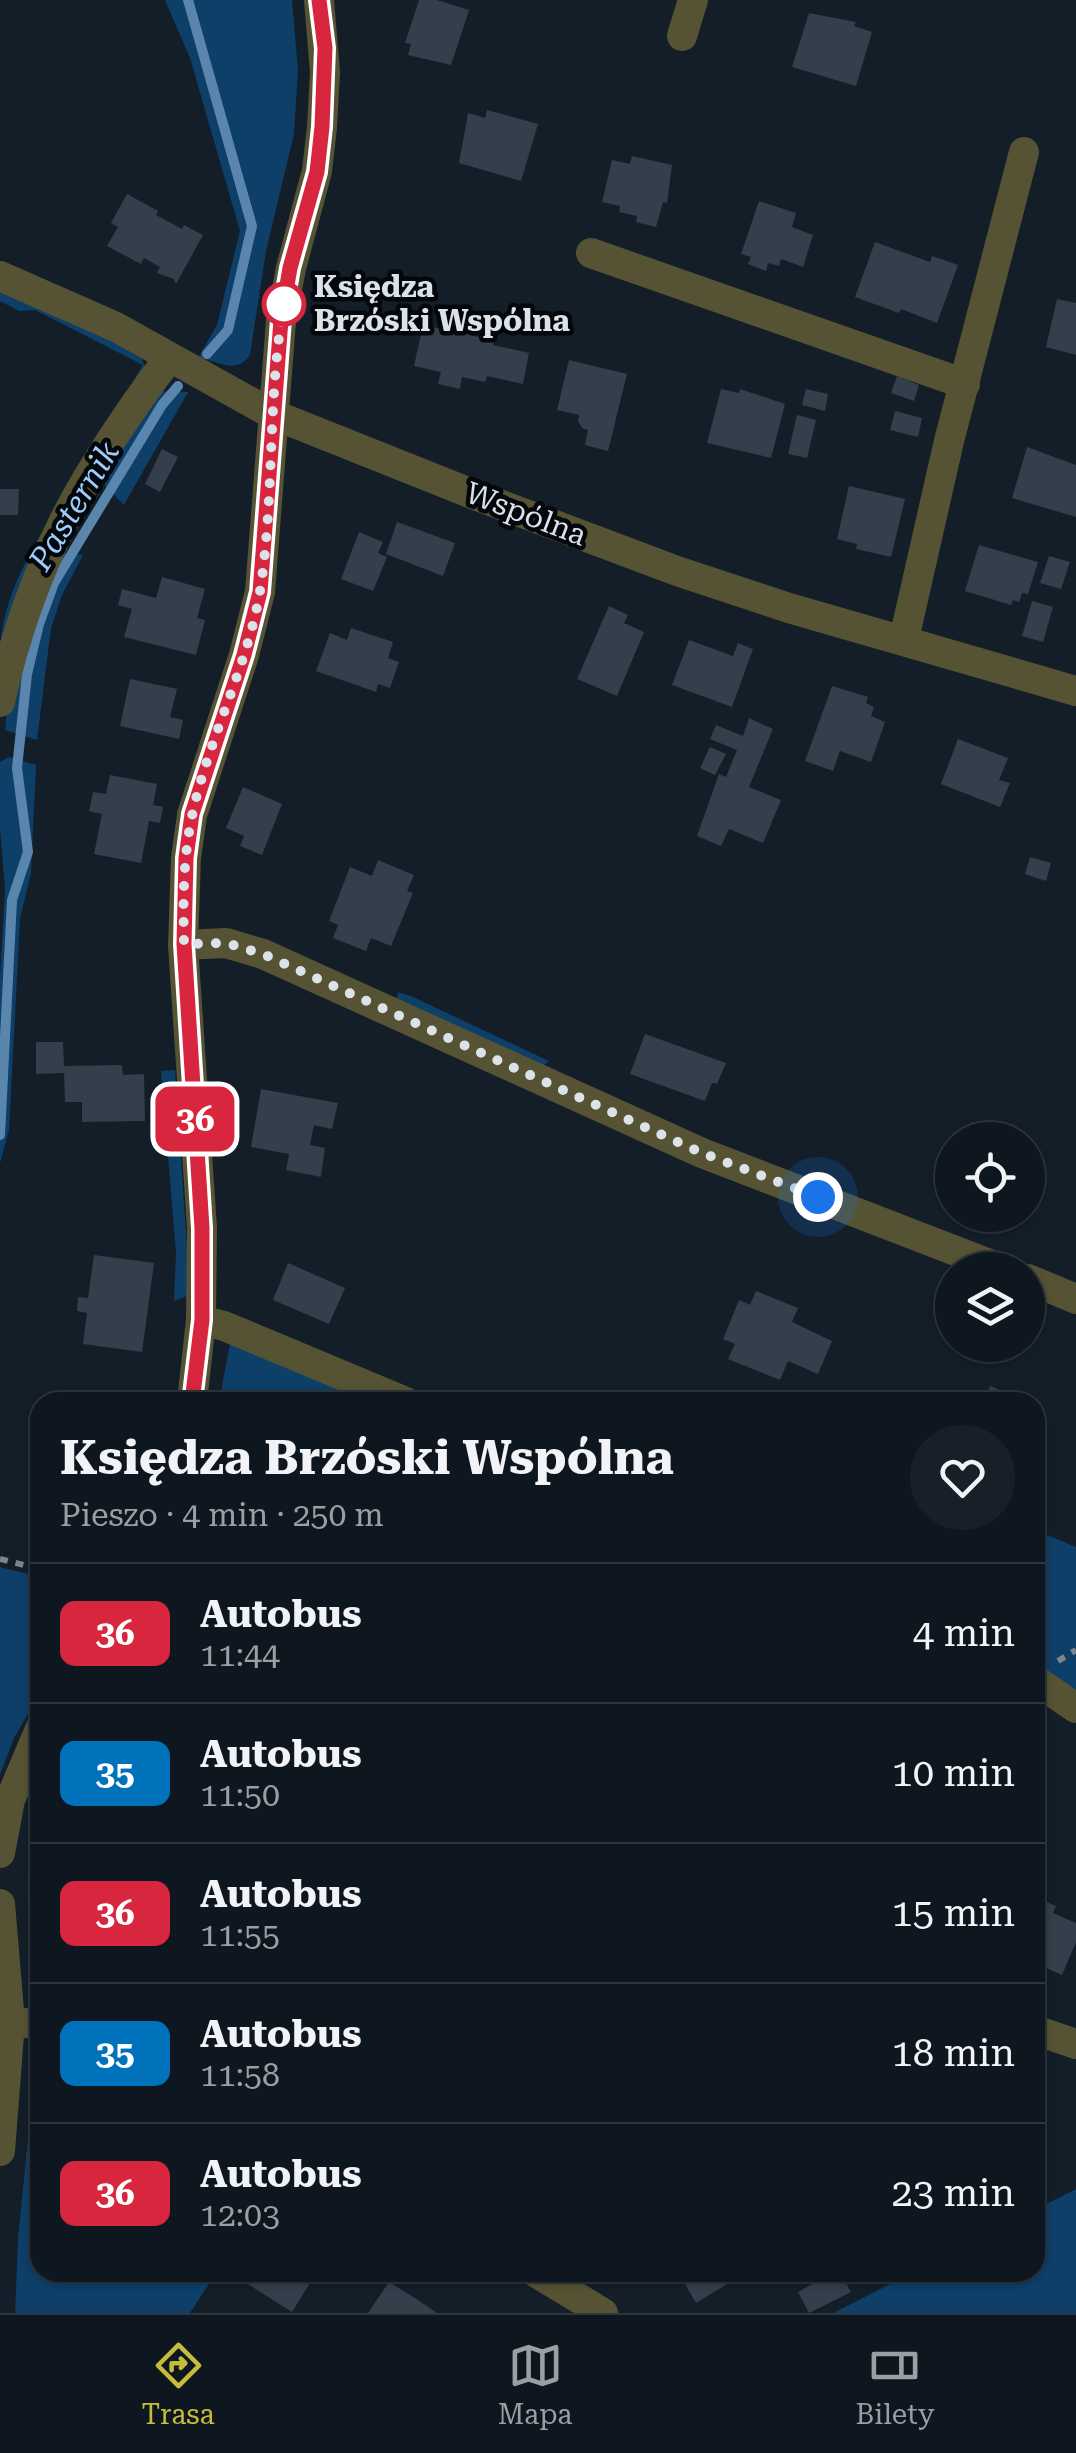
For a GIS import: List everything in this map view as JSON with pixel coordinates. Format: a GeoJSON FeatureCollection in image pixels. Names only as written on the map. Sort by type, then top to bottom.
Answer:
{"type":"FeatureCollection","features":[{"type":"Feature","properties":{"kind":"street"},"geometry":{"type":"LineString","coordinates":[[193,1392],[202,1320],[202,1228],[182,895],[192,814],[244,655],[260,592],[281,320],[290,268],[317,172],[322,127],[325,48],[319,0]]}},
{"type":"Feature","properties":{"kind":"street"},"geometry":{"type":"LineString","coordinates":[[682,36],[693,0]]}},
{"type":"Feature","properties":{"kind":"street"},"geometry":{"type":"LineString","coordinates":[[904,640],[1024,152]]}},
{"type":"Feature","properties":{"kind":"street"},"geometry":{"type":"LineString","coordinates":[[591,253],[965,384]]}},
{"type":"Feature","properties":{"kind":"street","name":"Wspólna"},"geometry":{"type":"LineString","coordinates":[[0,276],[116,328],[272,414],[676,571],[789,608],[1076,690]]}},
{"type":"Feature","properties":{"kind":"street"},"geometry":{"type":"LineString","coordinates":[[0,702],[22,616],[42,561],[106,448],[168,358]]}},
{"type":"Feature","properties":{"kind":"street"},"geometry":{"type":"LineString","coordinates":[[184,944],[226,943],[263,954],[702,1153],[958,1252]]}},
{"type":"Feature","properties":{"kind":"street"},"geometry":{"type":"LineString","coordinates":[[1045,1286],[1076,1298]]}},
{"type":"Feature","properties":{"kind":"street"},"geometry":{"type":"LineString","coordinates":[[202,1320],[382,1392]]}},
{"type":"Feature","properties":{"kind":"street"},"geometry":{"type":"LineString","coordinates":[[1045,1687],[1076,1708]]}},
{"type":"Feature","properties":{"kind":"street"},"geometry":{"type":"LineString","coordinates":[[0,1853],[10,1800],[30,1752]]}},
{"type":"Feature","properties":{"kind":"street"},"geometry":{"type":"LineString","coordinates":[[0,1904],[0,1939],[25,2023],[0,2151]]}},
{"type":"Feature","properties":{"kind":"street"},"geometry":{"type":"LineString","coordinates":[[1045,2033],[1076,2044]]}},
{"type":"Feature","properties":{"kind":"street"},"geometry":{"type":"LineString","coordinates":[[551,2282],[602,2313]]}},
{"type":"Feature","properties":{"kind":"path"},"geometry":{"type":"LineString","coordinates":[[0,1559],[30,1566]]}},
{"type":"Feature","properties":{"kind":"shaded area"},"geometry":{"type":"Polygon","coordinates":[[[165,0],[292,0],[298,70],[294,134],[266,251],[250,355],[238,365],[198,358],[217,325],[240,231],[190,58],[165,0]]]}},
{"type":"Feature","properties":{"kind":"shaded area"},"geometry":{"type":"Polygon","coordinates":[[[0,290],[80,323],[141,358],[146,369],[0,656],[7,610],[24,566],[143,365],[35,310],[19,311],[0,301],[0,290]]]}},
{"type":"Feature","properties":{"kind":"shaded area"},"geometry":{"type":"Polygon","coordinates":[[[161,391],[188,392],[124,505],[105,486],[105,475],[161,391]]]}},
{"type":"Feature","properties":{"kind":"shaded area"},"geometry":{"type":"Polygon","coordinates":[[[58,553],[83,555],[62,595],[51,628],[37,740],[5,730],[7,710],[58,553]]]}},
{"type":"Feature","properties":{"kind":"shaded area"},"geometry":{"type":"Polygon","coordinates":[[[9,757],[36,765],[31,873],[20,919],[9,1130],[0,1163],[0,977],[5,891],[0,762],[9,757]]]}},
{"type":"Feature","properties":{"kind":"shaded area"},"geometry":{"type":"Polygon","coordinates":[[[398,992],[549,1061],[540,1069],[396,1004],[398,992]]]}},
{"type":"Feature","properties":{"kind":"shaded area"},"geometry":{"type":"Polygon","coordinates":[[[175,1070],[187,1296],[174,1301],[176,1253],[161,1071],[175,1070]]]}},
{"type":"Feature","properties":{"kind":"shaded area"},"geometry":{"type":"Polygon","coordinates":[[[231,1338],[358,1392],[221,1392],[231,1338]]]}},
{"type":"Feature","properties":{"kind":"shaded area"},"geometry":{"type":"Polygon","coordinates":[[[1045,1534],[1076,1547],[1076,1700],[1045,1679],[1045,1534]]]}},
{"type":"Feature","properties":{"kind":"shaded area"},"geometry":{"type":"Polygon","coordinates":[[[0,1567],[30,1574],[30,1710],[0,1775],[0,1567]]]}},
{"type":"Feature","properties":{"kind":"shaded area"},"geometry":{"type":"Polygon","coordinates":[[[30,1849],[30,1938],[28,1901],[30,1849]]]}},
{"type":"Feature","properties":{"kind":"shaded area"},"geometry":{"type":"Polygon","coordinates":[[[30,2116],[30,2282],[210,2282],[190,2313],[15,2313],[30,2116]]]}},
{"type":"Feature","properties":{"kind":"shaded area"},"geometry":{"type":"Polygon","coordinates":[[[1076,2189],[1076,2313],[833,2313],[894,2282],[1045,2282],[1045,2205],[1076,2189]]]}},
{"type":"Feature","properties":{"kind":"building"},"geometry":{"type":"Polygon","coordinates":[[[419,0],[437,0],[469,10],[451,65],[408,55],[411,44],[405,43],[419,0]]]}},
{"type":"Feature","properties":{"kind":"building"},"geometry":{"type":"Polygon","coordinates":[[[809,13],[856,22],[854,26],[872,32],[856,86],[792,67],[809,13]]]}},
{"type":"Feature","properties":{"kind":"building"},"geometry":{"type":"Polygon","coordinates":[[[487,110],[538,124],[521,181],[459,163],[468,113],[485,118],[487,110]]]}},
{"type":"Feature","properties":{"kind":"building"},"geometry":{"type":"Polygon","coordinates":[[[632,156],[672,165],[667,203],[663,202],[656,227],[636,222],[637,216],[619,212],[620,206],[602,202],[612,160],[630,164],[632,156]]]}},
{"type":"Feature","properties":{"kind":"building"},"geometry":{"type":"Polygon","coordinates":[[[127,194],[158,211],[156,215],[203,235],[176,284],[174,279],[157,273],[160,267],[144,258],[141,264],[107,246],[118,227],[111,223],[127,194]]]}},
{"type":"Feature","properties":{"kind":"building"},"geometry":{"type":"Polygon","coordinates":[[[759,201],[796,213],[792,227],[813,235],[803,267],[781,259],[779,266],[768,263],[766,271],[748,264],[751,257],[741,254],[759,201]]]}},
{"type":"Feature","properties":{"kind":"building"},"geometry":{"type":"Polygon","coordinates":[[[875,242],[930,262],[932,256],[958,265],[937,323],[855,297],[875,242]]]}},
{"type":"Feature","properties":{"kind":"building"},"geometry":{"type":"Polygon","coordinates":[[[1057,299],[1076,303],[1076,355],[1046,347],[1057,299]]]}},
{"type":"Feature","properties":{"kind":"building"},"geometry":{"type":"Polygon","coordinates":[[[451,311],[473,316],[469,335],[529,353],[523,384],[487,376],[485,382],[462,377],[460,389],[438,384],[441,372],[414,366],[423,325],[447,330],[451,311]]]}},
{"type":"Feature","properties":{"kind":"building"},"geometry":{"type":"Polygon","coordinates":[[[569,360],[627,374],[608,451],[585,445],[588,430],[582,428],[579,415],[557,410],[569,360]]]}},
{"type":"Feature","properties":{"kind":"building"},"geometry":{"type":"Polygon","coordinates":[[[897,376],[919,385],[914,401],[891,393],[897,376]]]}},
{"type":"Feature","properties":{"kind":"building"},"geometry":{"type":"Polygon","coordinates":[[[721,389],[739,393],[740,389],[785,404],[771,458],[707,443],[721,389]]]}},
{"type":"Feature","properties":{"kind":"building"},"geometry":{"type":"Polygon","coordinates":[[[806,389],[828,394],[825,411],[802,405],[806,389]]]}},
{"type":"Feature","properties":{"kind":"building"},"geometry":{"type":"Polygon","coordinates":[[[895,411],[922,418],[918,437],[890,430],[895,411]]]}},
{"type":"Feature","properties":{"kind":"building"},"geometry":{"type":"Polygon","coordinates":[[[797,415],[816,420],[807,458],[788,454],[797,415]]]}},
{"type":"Feature","properties":{"kind":"building"},"geometry":{"type":"Polygon","coordinates":[[[1027,447],[1076,465],[1076,517],[1012,498],[1027,447]]]}},
{"type":"Feature","properties":{"kind":"building"},"geometry":{"type":"Polygon","coordinates":[[[162,449],[178,457],[160,492],[145,484],[162,449]]]}},
{"type":"Feature","properties":{"kind":"building"},"geometry":{"type":"Polygon","coordinates":[[[849,486],[905,499],[891,557],[856,549],[857,544],[837,539],[849,486]]]}},
{"type":"Feature","properties":{"kind":"building"},"geometry":{"type":"Polygon","coordinates":[[[0,489],[19,489],[18,515],[0,515],[0,489]]]}},
{"type":"Feature","properties":{"kind":"building"},"geometry":{"type":"Polygon","coordinates":[[[397,522],[455,543],[443,576],[386,554],[397,522]]]}},
{"type":"Feature","properties":{"kind":"building"},"geometry":{"type":"Polygon","coordinates":[[[359,532],[383,542],[378,553],[387,557],[373,591],[341,579],[359,532]]]}},
{"type":"Feature","properties":{"kind":"building"},"geometry":{"type":"Polygon","coordinates":[[[979,545],[1038,562],[1028,594],[1022,593],[1019,602],[1013,600],[1011,605],[965,591],[979,545]]]}},
{"type":"Feature","properties":{"kind":"building"},"geometry":{"type":"Polygon","coordinates":[[[1049,556],[1070,562],[1061,589],[1040,583],[1049,556]]]}},
{"type":"Feature","properties":{"kind":"building"},"geometry":{"type":"Polygon","coordinates":[[[162,577],[205,589],[197,618],[205,620],[196,655],[124,637],[132,609],[118,605],[122,589],[156,598],[162,577]]]}},
{"type":"Feature","properties":{"kind":"building"},"geometry":{"type":"Polygon","coordinates":[[[1032,601],[1053,607],[1043,642],[1022,636],[1032,601]]]}},
{"type":"Feature","properties":{"kind":"building"},"geometry":{"type":"Polygon","coordinates":[[[609,606],[628,615],[624,623],[644,632],[617,696],[577,679],[609,606]]]}},
{"type":"Feature","properties":{"kind":"building"},"geometry":{"type":"Polygon","coordinates":[[[351,628],[393,642],[388,658],[399,662],[390,688],[378,684],[376,692],[316,671],[330,633],[347,640],[351,628]]]}},
{"type":"Feature","properties":{"kind":"building"},"geometry":{"type":"Polygon","coordinates":[[[689,640],[733,656],[738,643],[753,649],[732,707],[672,685],[689,640]]]}},
{"type":"Feature","properties":{"kind":"building"},"geometry":{"type":"Polygon","coordinates":[[[130,679],[177,689],[170,717],[183,720],[179,739],[120,726],[130,679]]]}},
{"type":"Feature","properties":{"kind":"building"},"geometry":{"type":"Polygon","coordinates":[[[832,686],[868,697],[866,703],[874,707],[871,716],[885,722],[871,762],[840,751],[833,771],[805,761],[832,686]]]}},
{"type":"Feature","properties":{"kind":"building"},"geometry":{"type":"Polygon","coordinates":[[[749,718],[773,729],[749,787],[781,800],[763,843],[729,829],[721,846],[697,836],[719,774],[726,777],[737,750],[710,739],[716,725],[743,736],[749,718]]]}},
{"type":"Feature","properties":{"kind":"building"},"geometry":{"type":"Polygon","coordinates":[[[958,739],[1008,758],[999,780],[1010,783],[1000,807],[941,784],[958,739]]]}},
{"type":"Feature","properties":{"kind":"building"},"geometry":{"type":"Polygon","coordinates":[[[710,747],[726,754],[715,775],[700,768],[710,747]]]}},
{"type":"Feature","properties":{"kind":"building"},"geometry":{"type":"Polygon","coordinates":[[[110,775],[157,784],[153,805],[163,807],[160,823],[149,821],[141,863],[94,854],[102,814],[89,811],[93,792],[106,794],[110,775]]]}},
{"type":"Feature","properties":{"kind":"building"},"geometry":{"type":"Polygon","coordinates":[[[243,787],[282,804],[262,855],[240,846],[244,836],[226,828],[243,787]]]}},
{"type":"Feature","properties":{"kind":"building"},"geometry":{"type":"Polygon","coordinates":[[[1030,857],[1051,863],[1046,881],[1025,874],[1030,857]]]}},
{"type":"Feature","properties":{"kind":"building"},"geometry":{"type":"Polygon","coordinates":[[[378,860],[414,875],[407,891],[413,893],[391,946],[371,938],[366,951],[333,938],[338,925],[329,921],[350,867],[372,876],[378,860]]]}},
{"type":"Feature","properties":{"kind":"building"},"geometry":{"type":"Polygon","coordinates":[[[645,1034],[726,1063],[705,1101],[630,1074],[645,1034]]]}},
{"type":"Feature","properties":{"kind":"building"},"geometry":{"type":"Polygon","coordinates":[[[36,1042],[63,1042],[64,1066],[122,1065],[123,1075],[144,1074],[145,1121],[82,1122],[82,1102],[65,1102],[64,1073],[36,1074],[36,1042]]]}},
{"type":"Feature","properties":{"kind":"building"},"geometry":{"type":"Polygon","coordinates":[[[261,1089],[338,1103],[332,1129],[314,1125],[310,1145],[325,1148],[321,1177],[286,1170],[289,1154],[251,1147],[261,1089]]]}},
{"type":"Feature","properties":{"kind":"building"},"geometry":{"type":"Polygon","coordinates":[[[94,1255],[154,1263],[142,1352],[83,1344],[87,1313],[77,1311],[78,1297],[88,1298],[94,1255]]]}},
{"type":"Feature","properties":{"kind":"building"},"geometry":{"type":"Polygon","coordinates":[[[288,1263],[345,1288],[329,1324],[273,1300],[288,1263]]]}},
{"type":"Feature","properties":{"kind":"building"},"geometry":{"type":"Polygon","coordinates":[[[756,1291],[798,1308],[792,1322],[832,1341],[818,1374],[788,1361],[780,1380],[728,1359],[735,1344],[723,1339],[739,1300],[750,1305],[756,1291]]]}},
{"type":"Feature","properties":{"kind":"building"},"geometry":{"type":"Polygon","coordinates":[[[1045,1901],[1056,1906],[1053,1913],[1076,1923],[1076,1942],[1062,1975],[1045,1967],[1045,1901]]]}},
{"type":"Feature","properties":{"kind":"building"},"geometry":{"type":"Polygon","coordinates":[[[245,2282],[311,2282],[292,2312],[245,2282]]]}},
{"type":"Feature","properties":{"kind":"building"},"geometry":{"type":"Polygon","coordinates":[[[389,2282],[415,2298],[437,2313],[368,2313],[389,2282]]]}},
{"type":"Feature","properties":{"kind":"building"},"geometry":{"type":"Polygon","coordinates":[[[684,2282],[726,2282],[727,2284],[696,2303],[684,2282]]]}},
{"type":"Feature","properties":{"kind":"building"},"geometry":{"type":"Polygon","coordinates":[[[816,2282],[846,2282],[851,2292],[809,2313],[798,2292],[816,2282]]]}},
{"type":"Feature","properties":{"kind":"waterway","name":"Pasternik"},"geometry":{"type":"LineString","coordinates":[[188,0],[252,226],[228,330],[207,354]]}},
{"type":"Feature","properties":{"kind":"waterway","name":"Pasternik"},"geometry":{"type":"LineString","coordinates":[[0,1135],[12,900],[28,852],[17,768],[27,674],[54,583],[162,405],[178,386]]}},
{"type":"Feature","properties":{"kind":"bus line","name":"36"},"geometry":{"type":"LineString","coordinates":[[193,1392],[202,1320],[202,1228],[182,895],[192,814],[244,655],[260,592],[281,320],[290,268],[317,172],[322,127],[325,48],[319,0]]}},
{"type":"Feature","properties":{"kind":"place","name":"Księdza Brzóski Wspólna"},"geometry":{"type":"Point","coordinates":[284,304]}},
{"type":"Feature","properties":{"kind":"route"},"geometry":{"type":"LineString","coordinates":[[284,304],[260,592],[244,655],[192,814],[182,895],[184,944],[226,943],[263,954],[702,1153],[818,1197]]}}]}
